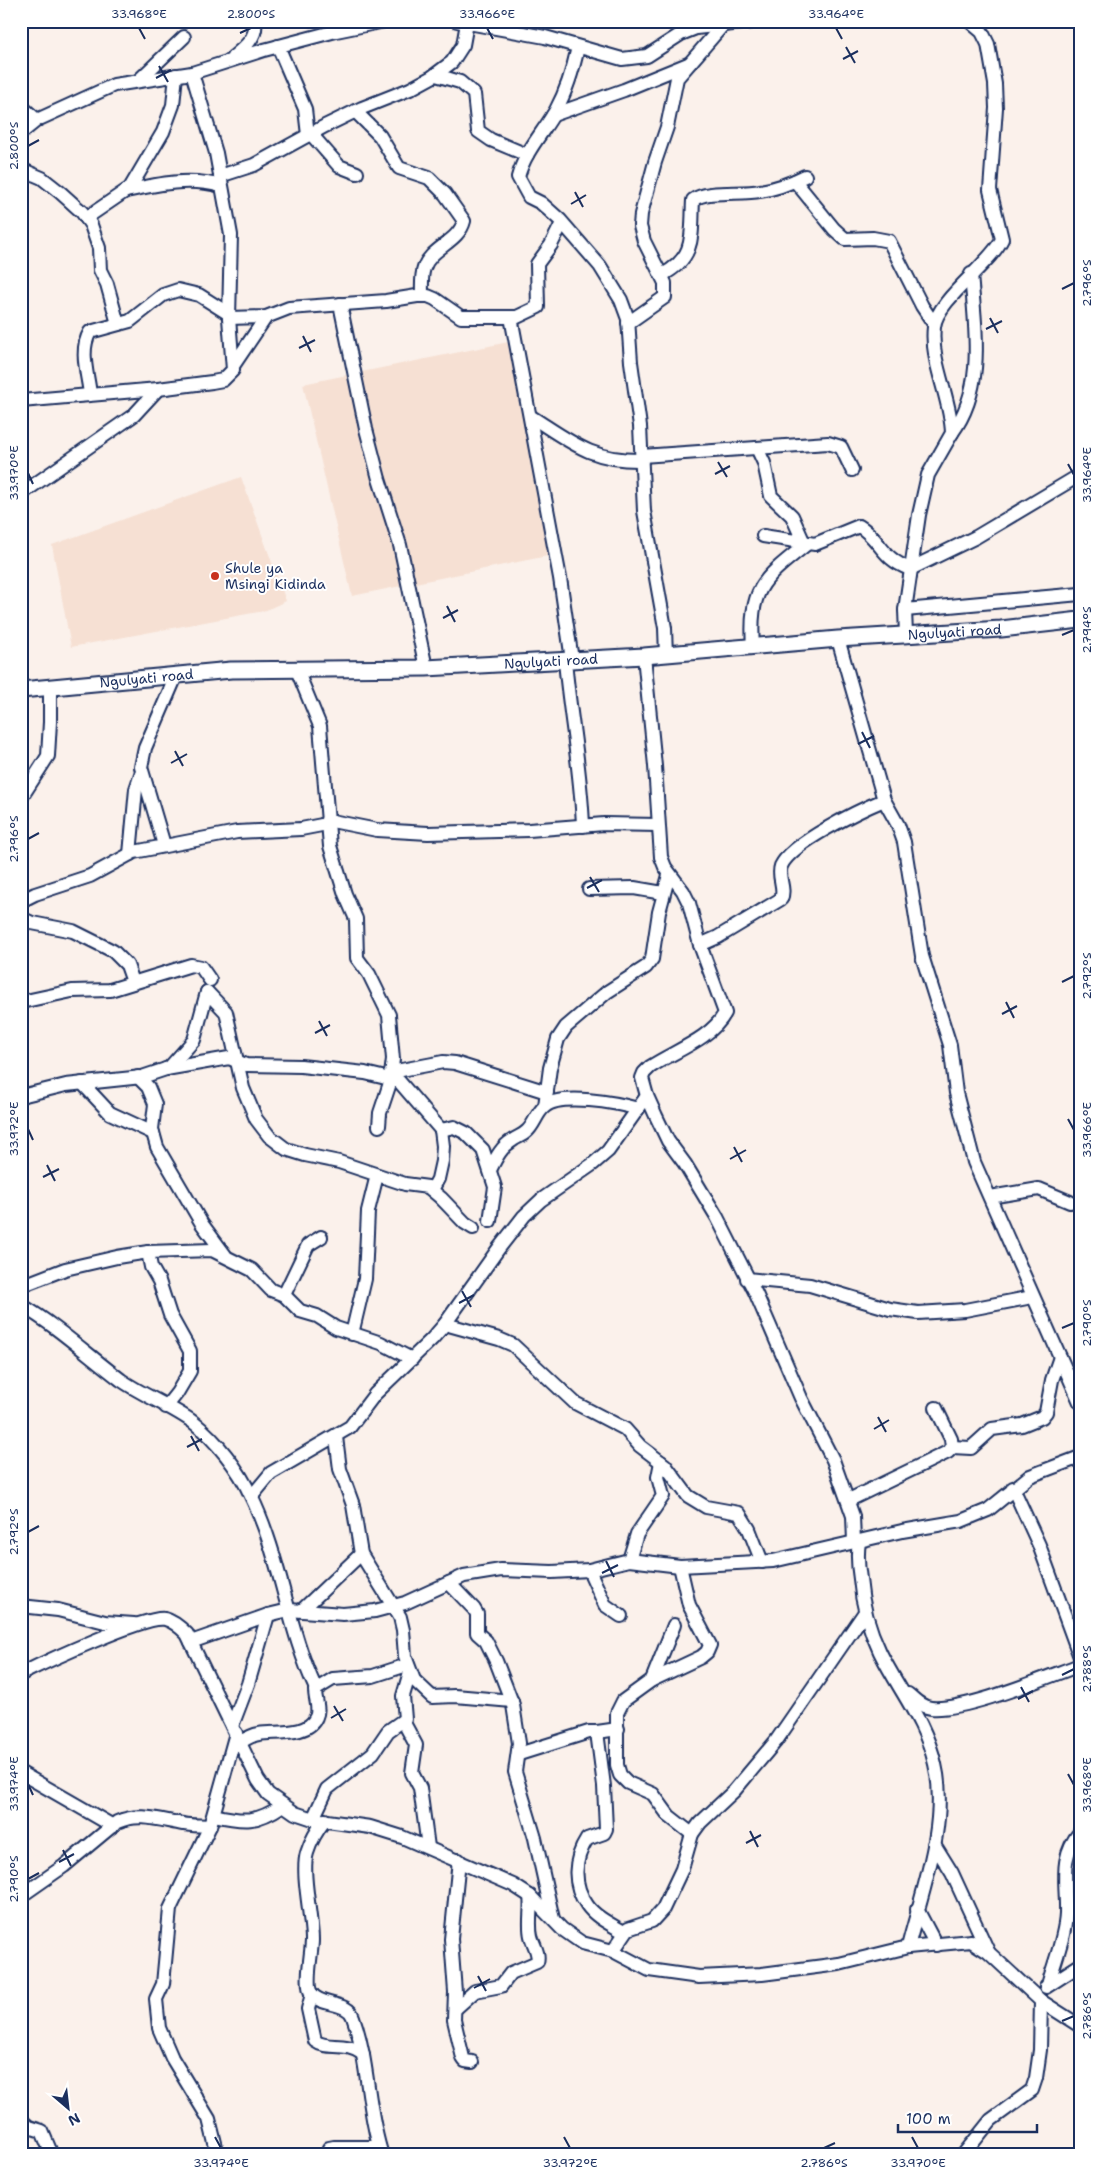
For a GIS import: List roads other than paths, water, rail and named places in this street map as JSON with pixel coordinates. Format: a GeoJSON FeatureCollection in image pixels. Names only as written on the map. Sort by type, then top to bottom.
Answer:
{"type":"FeatureCollection","features":[{"type":"Feature","properties":{"kind":"main road","name":"Ngulyati road"},"geometry":{"type":"LineString","coordinates":[[21,690],[231,670],[426,668],[644,656],[838,639],[1002,629],[1080,620]]}},
{"type":"Feature","properties":{"kind":"street"},"geometry":{"type":"LineString","coordinates":[[228,61],[252,40],[255,32],[255,21]]}},
{"type":"Feature","properties":{"kind":"street"},"geometry":{"type":"LineString","coordinates":[[21,133],[36,120],[114,85],[192,73],[336,26],[385,21]]}},
{"type":"Feature","properties":{"kind":"street"},"geometry":{"type":"LineString","coordinates":[[126,191],[182,181],[220,181],[355,111],[410,90],[436,75],[452,62],[463,45],[462,22],[545,37],[622,59],[635,59],[647,56],[681,34],[696,28],[761,21]]}},
{"type":"Feature","properties":{"kind":"street"},"geometry":{"type":"LineString","coordinates":[[934,324],[942,309],[1002,239],[990,190],[996,108],[995,84],[984,26],[969,21]]}},
{"type":"Feature","properties":{"kind":"street"},"geometry":{"type":"LineString","coordinates":[[628,323],[665,297],[667,292],[662,276],[644,241],[640,226],[641,214],[667,127],[677,78],[693,62],[722,26]]}},
{"type":"Feature","properties":{"kind":"street"},"geometry":{"type":"LineString","coordinates":[[138,81],[184,37]]}},
{"type":"Feature","properties":{"kind":"street"},"geometry":{"type":"LineString","coordinates":[[278,46],[305,109],[310,134],[339,166],[357,173]]}},
{"type":"Feature","properties":{"kind":"street"},"geometry":{"type":"LineString","coordinates":[[578,47],[572,76],[553,115],[526,155],[518,177],[529,197],[541,203],[562,223],[600,266],[621,300],[628,323],[642,458],[644,511],[665,628],[666,654]]}},
{"type":"Feature","properties":{"kind":"street"},"geometry":{"type":"LineString","coordinates":[[553,115],[624,90],[693,62]]}},
{"type":"Feature","properties":{"kind":"street"},"geometry":{"type":"LineString","coordinates":[[192,73],[216,153],[231,236],[229,316],[233,366]]}},
{"type":"Feature","properties":{"kind":"street"},"geometry":{"type":"LineString","coordinates":[[86,218],[130,188],[163,132],[172,105],[176,75]]}},
{"type":"Feature","properties":{"kind":"street"},"geometry":{"type":"LineString","coordinates":[[436,75],[460,82],[474,94],[477,103],[476,126],[482,135],[526,155]]}},
{"type":"Feature","properties":{"kind":"street"},"geometry":{"type":"LineString","coordinates":[[21,106],[36,120]]}},
{"type":"Feature","properties":{"kind":"street"},"geometry":{"type":"LineString","coordinates":[[355,111],[380,136],[399,168],[430,178],[445,194],[464,221],[462,229],[428,261],[424,268],[422,296]]}},
{"type":"Feature","properties":{"kind":"street"},"geometry":{"type":"LineString","coordinates":[[21,169],[42,178],[55,188],[91,225],[99,248],[100,270],[107,284],[118,324]]}},
{"type":"Feature","properties":{"kind":"street"},"geometry":{"type":"LineString","coordinates":[[662,276],[686,257],[691,242],[693,200],[696,197],[706,194],[759,192],[800,179],[834,229],[845,239],[873,238],[888,240],[922,306],[934,324],[936,352],[952,433]]}},
{"type":"Feature","properties":{"kind":"street"},"geometry":{"type":"LineString","coordinates":[[90,394],[84,353],[85,339],[90,332],[130,321],[163,296],[178,290],[200,295],[229,316],[266,317],[289,308],[422,296],[435,299],[461,317],[511,317],[527,314],[538,307],[537,264],[551,245],[562,223]]}},
{"type":"Feature","properties":{"kind":"street"},"geometry":{"type":"LineString","coordinates":[[906,634],[905,610],[910,568],[928,475],[968,404],[974,378],[976,355],[971,274]]}},
{"type":"Feature","properties":{"kind":"street"},"geometry":{"type":"LineString","coordinates":[[340,304],[366,429],[378,479],[400,545],[426,668]]}},
{"type":"Feature","properties":{"kind":"street"},"geometry":{"type":"LineString","coordinates":[[21,401],[158,389],[223,380],[230,375],[233,366],[266,317]]}},
{"type":"Feature","properties":{"kind":"street"},"geometry":{"type":"LineString","coordinates":[[511,317],[560,578],[568,660],[570,709],[581,775],[583,826]]}},
{"type":"Feature","properties":{"kind":"street"},"geometry":{"type":"LineString","coordinates":[[21,494],[134,415],[158,389]]}},
{"type":"Feature","properties":{"kind":"street"},"geometry":{"type":"LineString","coordinates":[[530,416],[581,450],[598,456],[642,458],[828,442],[838,445],[852,470]]}},
{"type":"Feature","properties":{"kind":"street"},"geometry":{"type":"LineString","coordinates":[[757,448],[764,463],[771,496],[792,516],[806,543]]}},
{"type":"Feature","properties":{"kind":"street"},"geometry":{"type":"LineString","coordinates":[[763,536],[806,543],[826,541],[848,529],[859,526],[869,534],[890,559],[910,568],[976,537],[1080,475]]}},
{"type":"Feature","properties":{"kind":"street"},"geometry":{"type":"LineString","coordinates":[[753,647],[752,611],[755,598],[766,578],[806,543]]}},
{"type":"Feature","properties":{"kind":"street"},"geometry":{"type":"LineString","coordinates":[[905,610],[1080,594]]}},
{"type":"Feature","properties":{"kind":"street"},"geometry":{"type":"LineString","coordinates":[[838,639],[884,800],[898,825],[904,842],[922,956],[950,1045],[956,1093],[974,1162],[1080,1402]]}},
{"type":"Feature","properties":{"kind":"street"},"geometry":{"type":"LineString","coordinates":[[644,656],[655,766],[661,857],[669,874],[684,891],[689,903],[700,945],[725,1013],[715,1026],[664,1058],[644,1073],[642,1078],[647,1096],[668,1141],[702,1191],[756,1294],[801,1398],[833,1460],[849,1500],[853,1516],[865,1612],[880,1653],[904,1691],[927,1737],[936,1765],[938,1790],[934,1844],[929,1871],[917,1908],[908,1947]]}},
{"type":"Feature","properties":{"kind":"street"},"geometry":{"type":"LineString","coordinates":[[297,670],[320,726],[330,846],[337,873],[356,919],[357,958],[369,974],[389,1015],[393,1047],[391,1076],[380,1113],[379,1126]]}},
{"type":"Feature","properties":{"kind":"street"},"geometry":{"type":"LineString","coordinates":[[164,845],[140,767],[145,748],[176,676]]}},
{"type":"Feature","properties":{"kind":"street"},"geometry":{"type":"LineString","coordinates":[[21,798],[48,756],[50,687]]}},
{"type":"Feature","properties":{"kind":"street"},"geometry":{"type":"LineString","coordinates":[[130,854],[136,789],[142,774]]}},
{"type":"Feature","properties":{"kind":"street"},"geometry":{"type":"LineString","coordinates":[[700,945],[718,937],[781,899],[783,888],[780,870],[785,859],[829,828],[884,800]]}},
{"type":"Feature","properties":{"kind":"street"},"geometry":{"type":"LineString","coordinates":[[21,901],[35,894],[90,876],[130,854],[164,845],[237,832],[301,829],[327,822],[377,830],[428,833],[529,830],[583,826],[658,825]]}},
{"type":"Feature","properties":{"kind":"street"},"geometry":{"type":"LineString","coordinates":[[490,1170],[501,1149],[527,1132],[545,1106],[558,1039],[566,1027],[607,992],[646,967],[652,959],[663,893],[669,874]]}},
{"type":"Feature","properties":{"kind":"street"},"geometry":{"type":"LineString","coordinates":[[590,889],[634,888],[663,893]]}},
{"type":"Feature","properties":{"kind":"street"},"geometry":{"type":"LineString","coordinates":[[21,918],[32,923],[74,931],[113,951],[127,965],[133,982]]}},
{"type":"Feature","properties":{"kind":"street"},"geometry":{"type":"LineString","coordinates":[[21,1002],[81,990],[110,990],[191,965],[201,967],[210,980]]}},
{"type":"Feature","properties":{"kind":"street"},"geometry":{"type":"LineString","coordinates":[[166,1069],[182,1056],[194,1040],[207,992],[226,1012],[248,1104],[269,1136],[286,1149],[323,1160],[339,1162],[405,1184],[421,1185],[432,1190],[473,1228]]}},
{"type":"Feature","properties":{"kind":"street"},"geometry":{"type":"LineString","coordinates":[[21,1096],[82,1083],[138,1077],[166,1069],[229,1058],[246,1065],[280,1064],[391,1076],[443,1062],[547,1092]]}},
{"type":"Feature","properties":{"kind":"street"},"geometry":{"type":"LineString","coordinates":[[391,1076],[441,1130],[442,1161],[438,1179],[432,1190]]}},
{"type":"Feature","properties":{"kind":"street"},"geometry":{"type":"LineString","coordinates":[[138,1077],[148,1088],[156,1104],[152,1133],[164,1160],[202,1224],[226,1256]]}},
{"type":"Feature","properties":{"kind":"street"},"geometry":{"type":"LineString","coordinates":[[82,1083],[110,1113],[152,1133]]}},
{"type":"Feature","properties":{"kind":"street"},"geometry":{"type":"LineString","coordinates":[[252,1496],[272,1473],[336,1437],[350,1427],[375,1394],[445,1324],[524,1216],[541,1200],[593,1164],[608,1151],[647,1096]]}},
{"type":"Feature","properties":{"kind":"street"},"geometry":{"type":"LineString","coordinates":[[545,1106],[564,1100],[623,1105],[638,1109]]}},
{"type":"Feature","properties":{"kind":"street"},"geometry":{"type":"LineString","coordinates":[[441,1130],[454,1127],[466,1132],[483,1150],[495,1187],[490,1221]]}},
{"type":"Feature","properties":{"kind":"street"},"geometry":{"type":"LineString","coordinates":[[352,1334],[365,1279],[368,1211],[377,1175]]}},
{"type":"Feature","properties":{"kind":"street"},"geometry":{"type":"LineString","coordinates":[[990,1197],[1039,1189],[1070,1202]]}},
{"type":"Feature","properties":{"kind":"street"},"geometry":{"type":"LineString","coordinates":[[284,1295],[308,1245],[321,1237]]}},
{"type":"Feature","properties":{"kind":"street"},"geometry":{"type":"LineString","coordinates":[[21,1286],[64,1270],[148,1252],[212,1250],[252,1270],[271,1290],[284,1295],[300,1311],[317,1316],[336,1328],[381,1343],[412,1359]]}},
{"type":"Feature","properties":{"kind":"street"},"geometry":{"type":"LineString","coordinates":[[148,1252],[151,1267],[159,1281],[170,1315],[190,1351],[190,1371],[178,1393],[166,1407]]}},
{"type":"Feature","properties":{"kind":"street"},"geometry":{"type":"LineString","coordinates":[[747,1279],[810,1285],[890,1309],[918,1313],[965,1310],[1032,1297]]}},
{"type":"Feature","properties":{"kind":"street"},"geometry":{"type":"LineString","coordinates":[[21,1305],[46,1321],[127,1384],[193,1422],[216,1445],[252,1496],[295,1610],[302,1655],[316,1689],[318,1710],[316,1718],[308,1726],[283,1732],[237,1733]]}},
{"type":"Feature","properties":{"kind":"street"},"geometry":{"type":"LineString","coordinates":[[445,1324],[500,1339],[513,1345],[575,1403],[626,1429],[640,1446],[661,1462],[688,1496],[706,1508],[739,1513],[749,1529],[762,1562]]}},
{"type":"Feature","properties":{"kind":"street"},"geometry":{"type":"LineString","coordinates":[[952,1447],[971,1448],[992,1428],[1022,1425],[1042,1417],[1046,1412],[1052,1380],[1060,1357]]}},
{"type":"Feature","properties":{"kind":"street"},"geometry":{"type":"LineString","coordinates":[[849,1500],[948,1452],[952,1447],[951,1439],[936,1408]]}},
{"type":"Feature","properties":{"kind":"street"},"geometry":{"type":"LineString","coordinates":[[326,2155],[329,2148],[334,2147],[380,2151],[363,2054],[352,2013],[317,1998],[312,1994],[309,1985],[311,1923],[306,1862],[327,1789],[373,1753],[388,1731],[403,1721],[406,1715],[404,1689],[408,1668],[403,1630],[395,1606],[381,1588],[361,1554],[353,1505],[340,1469],[336,1437]]}},
{"type":"Feature","properties":{"kind":"street"},"geometry":{"type":"LineString","coordinates":[[191,1642],[268,1615],[295,1610],[342,1614],[375,1611],[395,1606],[464,1576],[500,1570],[552,1572],[589,1570],[629,1560],[680,1566],[762,1562],[902,1531],[961,1521],[988,1510],[1030,1476],[1080,1457]]}},
{"type":"Feature","properties":{"kind":"street"},"geometry":{"type":"LineString","coordinates":[[629,1560],[637,1534],[663,1496],[658,1477],[661,1462]]}},
{"type":"Feature","properties":{"kind":"street"},"geometry":{"type":"LineString","coordinates":[[1013,1488],[1048,1567],[1080,1657]]}},
{"type":"Feature","properties":{"kind":"street"},"geometry":{"type":"LineString","coordinates":[[295,1610],[361,1554]]}},
{"type":"Feature","properties":{"kind":"street"},"geometry":{"type":"LineString","coordinates":[[680,1566],[689,1605],[710,1644],[707,1652],[701,1657],[652,1680],[623,1701],[617,1713],[617,1765],[620,1775],[633,1785],[653,1794],[669,1816],[692,1834]]}},
{"type":"Feature","properties":{"kind":"street"},"geometry":{"type":"LineString","coordinates":[[589,1570],[605,1605],[620,1616]]}},
{"type":"Feature","properties":{"kind":"street"},"geometry":{"type":"LineString","coordinates":[[449,1583],[477,1614],[477,1633],[486,1641],[512,1700],[520,1743],[515,1772],[535,1838],[554,1920]]}},
{"type":"Feature","properties":{"kind":"street"},"geometry":{"type":"LineString","coordinates":[[21,1606],[58,1610],[105,1622],[137,1625]]}},
{"type":"Feature","properties":{"kind":"street"},"geometry":{"type":"LineString","coordinates":[[613,1951],[624,1932],[636,1924],[652,1921],[663,1909],[682,1869],[692,1834],[700,1823],[734,1790],[776,1741],[865,1612]]}},
{"type":"Feature","properties":{"kind":"street"},"geometry":{"type":"LineString","coordinates":[[215,2151],[210,2119],[172,2058],[159,2028],[156,1999],[163,1984],[170,1909],[212,1820],[268,1615]]}},
{"type":"Feature","properties":{"kind":"street"},"geometry":{"type":"LineString","coordinates":[[21,1674],[58,1656],[137,1625],[156,1619],[165,1619],[179,1626],[191,1642],[237,1733],[258,1780],[268,1794],[295,1813],[319,1820],[385,1831],[459,1860],[513,1885],[530,1896],[554,1920],[588,1946],[613,1951],[638,1965],[657,1972],[699,1977],[726,1977],[819,1967],[908,1947],[971,1941],[988,1952],[1038,1998],[1080,2026]]}},
{"type":"Feature","properties":{"kind":"street"},"geometry":{"type":"LineString","coordinates":[[652,1680],[674,1625]]}},
{"type":"Feature","properties":{"kind":"street"},"geometry":{"type":"LineString","coordinates":[[904,1691],[920,1704],[929,1708],[961,1705],[1080,1665]]}},
{"type":"Feature","properties":{"kind":"street"},"geometry":{"type":"LineString","coordinates":[[316,1689],[333,1678],[373,1676],[408,1668]]}},
{"type":"Feature","properties":{"kind":"street"},"geometry":{"type":"LineString","coordinates":[[408,1668],[420,1688],[432,1697],[454,1696],[512,1700]]}},
{"type":"Feature","properties":{"kind":"street"},"geometry":{"type":"LineString","coordinates":[[403,1721],[416,1745],[412,1773],[420,1788],[428,1847]]}},
{"type":"Feature","properties":{"kind":"street"},"geometry":{"type":"LineString","coordinates":[[519,1754],[589,1732],[618,1729]]}},
{"type":"Feature","properties":{"kind":"street"},"geometry":{"type":"LineString","coordinates":[[598,1732],[606,1830],[604,1833],[587,1839],[575,1868],[577,1881],[586,1904],[604,1921],[624,1932]]}},
{"type":"Feature","properties":{"kind":"street"},"geometry":{"type":"LineString","coordinates":[[21,1773],[112,1826]]}},
{"type":"Feature","properties":{"kind":"street"},"geometry":{"type":"LineString","coordinates":[[21,1896],[64,1866],[112,1826],[130,1817],[150,1817],[184,1824],[212,1820],[258,1819],[283,1805]]}},
{"type":"Feature","properties":{"kind":"street"},"geometry":{"type":"LineString","coordinates":[[1048,1985],[1066,1914],[1063,1876],[1067,1857],[1080,1832]]}},
{"type":"Feature","properties":{"kind":"street"},"geometry":{"type":"LineString","coordinates":[[934,1844],[952,1873],[988,1952]]}},
{"type":"Feature","properties":{"kind":"street"},"geometry":{"type":"LineString","coordinates":[[459,1860],[451,1939],[454,2020],[463,2058],[466,2061],[472,2062]]}},
{"type":"Feature","properties":{"kind":"street"},"geometry":{"type":"LineString","coordinates":[[455,2009],[475,1991],[502,1986],[511,1973],[537,1962],[537,1953],[531,1934],[530,1896]]}},
{"type":"Feature","properties":{"kind":"street"},"geometry":{"type":"LineString","coordinates":[[917,1908],[936,1945]]}},
{"type":"Feature","properties":{"kind":"street"},"geometry":{"type":"LineString","coordinates":[[963,2155],[991,2120],[1032,2090],[1036,2078],[1040,2050],[1038,1998],[1048,1985],[1080,1965]]}},
{"type":"Feature","properties":{"kind":"street"},"geometry":{"type":"LineString","coordinates":[[312,1994],[308,2009],[315,2041],[326,2046],[350,2046],[363,2054]]}},
{"type":"Feature","properties":{"kind":"street"},"geometry":{"type":"LineString","coordinates":[[21,2120],[29,2127],[42,2131],[52,2155]]}},
{"type":"Feature","properties":{"kind":"place","name":"Shule ya Msingi Kidinda"},"geometry":{"type":"Point","coordinates":[215,576]}}]}
